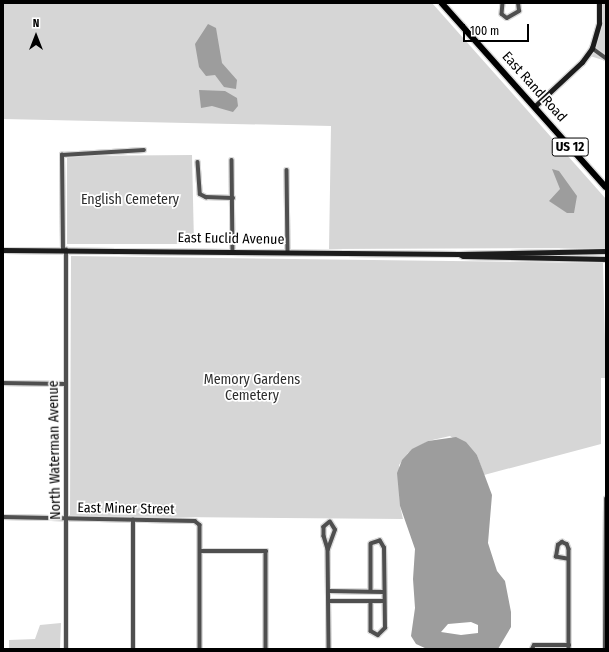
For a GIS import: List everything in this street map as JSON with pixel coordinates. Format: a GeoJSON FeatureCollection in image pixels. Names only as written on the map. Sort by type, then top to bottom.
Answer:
{"type":"FeatureCollection","features":[{"type":"Feature","properties":{"kind":"main road","name":"East Rand Road"},"geometry":{"type":"LineString","coordinates":[[442,3],[606,187]]}},
{"type":"Feature","properties":{"kind":"main road"},"geometry":{"type":"LineString","coordinates":[[535,106],[582,62],[592,48],[599,23],[599,3]]}},
{"type":"Feature","properties":{"kind":"main road","name":"East Euclid Avenue"},"geometry":{"type":"LineString","coordinates":[[3,250],[459,254],[606,252]]}},
{"type":"Feature","properties":{"kind":"main road","name":"East Euclid Avenue"},"geometry":{"type":"LineString","coordinates":[[459,254],[463,256],[606,258]]}},
{"type":"Feature","properties":{"kind":"street"},"geometry":{"type":"LineString","coordinates":[[503,3],[502,14],[507,18],[519,11],[518,3]]}},
{"type":"Feature","properties":{"kind":"street"},"geometry":{"type":"LineString","coordinates":[[592,48],[606,58]]}},
{"type":"Feature","properties":{"kind":"street","name":"North Waterman Avenue"},"geometry":{"type":"LineString","coordinates":[[66,649],[64,250],[62,155],[67,152],[144,150]]}},
{"type":"Feature","properties":{"kind":"street"},"geometry":{"type":"LineString","coordinates":[[232,160],[233,252]]}},
{"type":"Feature","properties":{"kind":"street"},"geometry":{"type":"LineString","coordinates":[[198,162],[200,194],[206,197],[232,198]]}},
{"type":"Feature","properties":{"kind":"street"},"geometry":{"type":"LineString","coordinates":[[287,170],[288,252]]}},
{"type":"Feature","properties":{"kind":"street"},"geometry":{"type":"LineString","coordinates":[[3,383],[65,384]]}},
{"type":"Feature","properties":{"kind":"street"},"geometry":{"type":"LineString","coordinates":[[605,649],[606,499]]}},
{"type":"Feature","properties":{"kind":"street","name":"East Miner Street"},"geometry":{"type":"LineString","coordinates":[[3,517],[195,521],[200,524],[200,551]]}},
{"type":"Feature","properties":{"kind":"street"},"geometry":{"type":"LineString","coordinates":[[133,520],[133,649]]}},
{"type":"Feature","properties":{"kind":"street"},"geometry":{"type":"LineString","coordinates":[[328,549],[335,530],[330,522],[324,527],[324,536],[328,549],[329,649]]}},
{"type":"Feature","properties":{"kind":"street"},"geometry":{"type":"LineString","coordinates":[[371,591],[371,544],[380,541],[384,548],[383,601],[385,628],[378,635],[371,631],[371,601]]}},
{"type":"Feature","properties":{"kind":"street"},"geometry":{"type":"LineString","coordinates":[[532,649],[534,646],[569,647],[570,563],[567,558],[569,546],[560,543],[556,557],[567,558]]}},
{"type":"Feature","properties":{"kind":"street"},"geometry":{"type":"LineString","coordinates":[[200,649],[200,551],[266,551],[266,649]]}},
{"type":"Feature","properties":{"kind":"street"},"geometry":{"type":"LineString","coordinates":[[329,591],[383,592]]}},
{"type":"Feature","properties":{"kind":"street"},"geometry":{"type":"LineString","coordinates":[[329,601],[383,601]]}},
{"type":"Feature","properties":{"kind":"green space"},"geometry":{"type":"Polygon","coordinates":[[[3,3],[432,3],[606,199],[606,248],[329,249],[331,126],[3,119],[3,3]]]}},
{"type":"Feature","properties":{"kind":"green space"},"geometry":{"type":"Polygon","coordinates":[[[603,3],[606,3],[606,61],[590,56],[601,30],[603,3]]]}},
{"type":"Feature","properties":{"kind":"green space","name":"English Cemetery"},"geometry":{"type":"Polygon","coordinates":[[[192,155],[194,244],[67,244],[67,156],[192,155]]]}},
{"type":"Feature","properties":{"kind":"green space","name":"Memory Gardens Cemetery"},"geometry":{"type":"Polygon","coordinates":[[[71,256],[603,263],[606,378],[601,378],[601,444],[484,475],[477,455],[450,436],[428,441],[408,453],[399,465],[400,506],[403,519],[70,516],[71,256]]]}},
{"type":"Feature","properties":{"kind":"green space"},"geometry":{"type":"Polygon","coordinates":[[[61,623],[60,649],[9,649],[9,640],[35,639],[40,625],[61,623]]]}},
{"type":"Feature","properties":{"kind":"shaded area"},"geometry":{"type":"Polygon","coordinates":[[[208,24],[216,28],[222,63],[237,80],[236,89],[224,87],[215,75],[206,76],[199,67],[195,44],[208,24]]]}},
{"type":"Feature","properties":{"kind":"shaded area"},"geometry":{"type":"Polygon","coordinates":[[[199,90],[225,91],[237,98],[238,106],[233,112],[212,106],[201,108],[199,90]]]}},
{"type":"Feature","properties":{"kind":"shaded area"},"geometry":{"type":"Polygon","coordinates":[[[552,169],[559,171],[577,196],[574,213],[567,213],[549,201],[560,189],[552,169]]]}},
{"type":"Feature","properties":{"kind":"shaded area"},"geometry":{"type":"Polygon","coordinates":[[[456,437],[466,442],[477,455],[492,495],[488,543],[497,571],[505,581],[511,612],[511,627],[498,649],[427,649],[416,644],[411,636],[415,608],[413,579],[415,549],[400,506],[397,473],[402,460],[412,449],[428,441],[456,437]],[[471,622],[448,624],[441,632],[461,635],[478,633],[478,625],[471,622]]]}}]}
